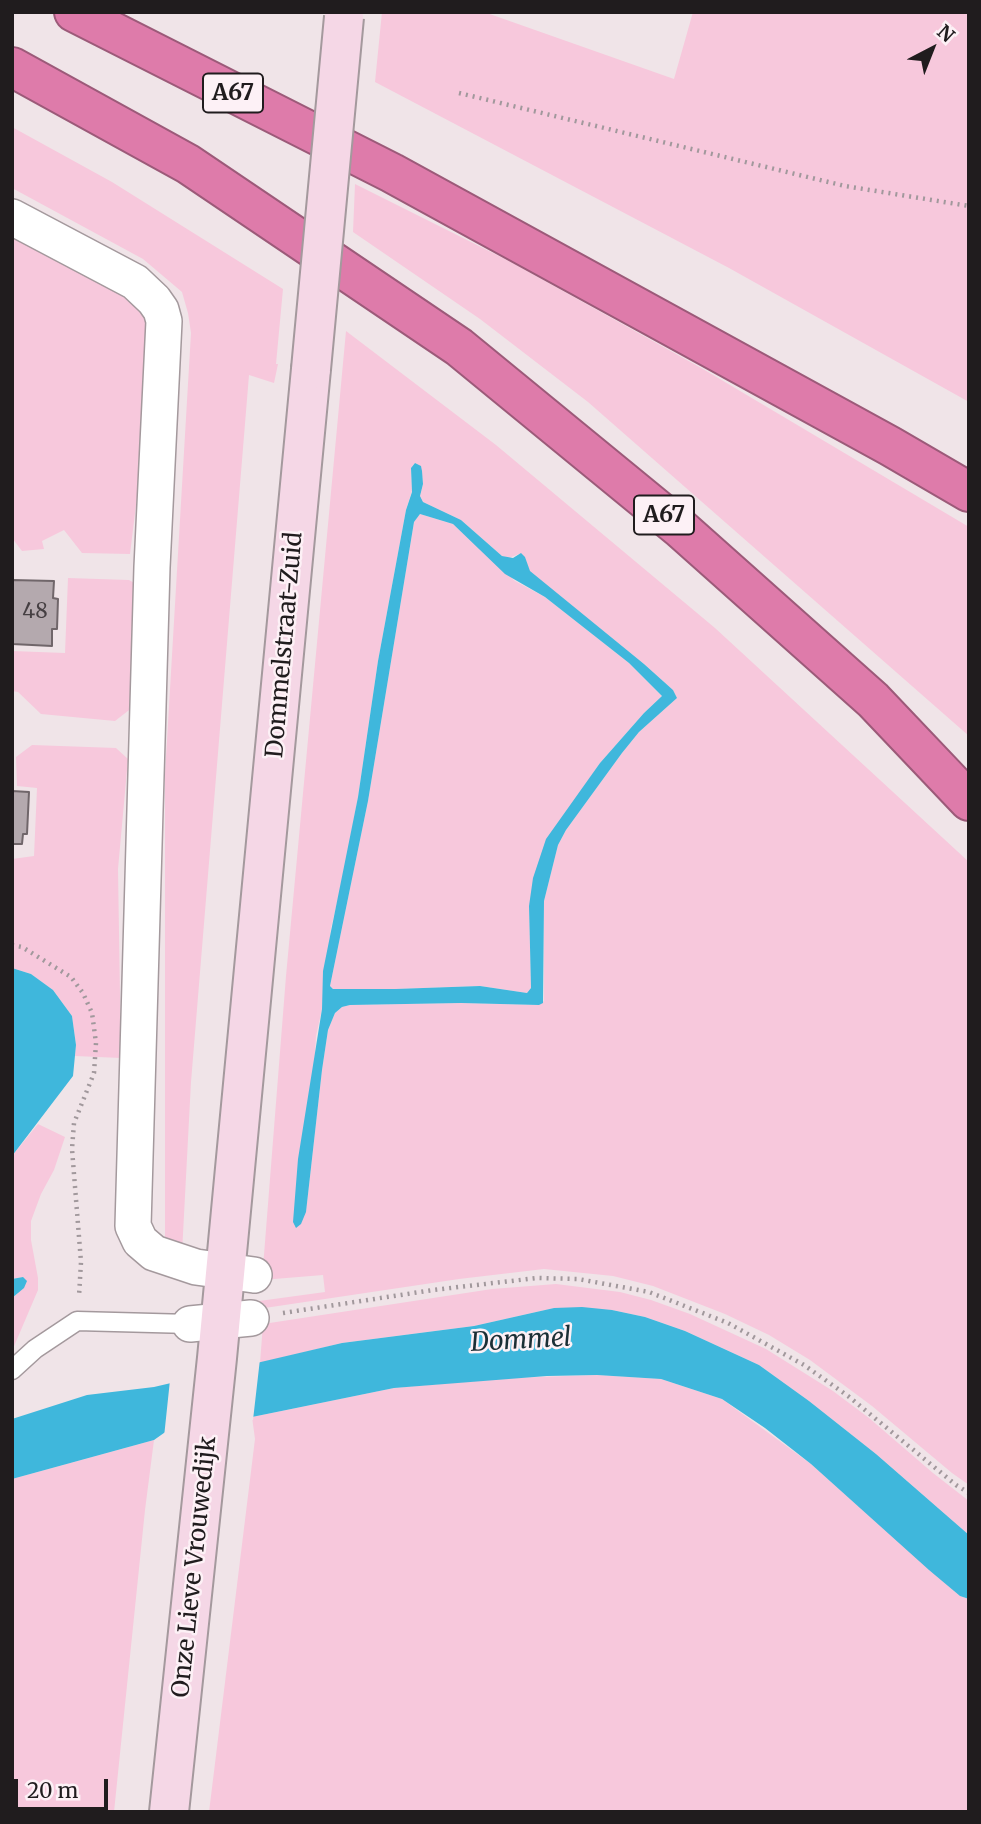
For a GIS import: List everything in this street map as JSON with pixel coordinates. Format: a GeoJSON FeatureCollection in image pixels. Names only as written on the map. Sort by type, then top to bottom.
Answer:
{"type":"FeatureCollection","features":[{"type":"Feature","properties":{"kind":"highway","name":"A67"},"geometry":{"type":"LineString","coordinates":[[74,12],[392,173],[969,492]]}},
{"type":"Feature","properties":{"kind":"highway","name":"A67"},"geometry":{"type":"LineString","coordinates":[[12,67],[188,164],[459,347],[681,528],[873,700],[969,801]]}},
{"type":"Feature","properties":{"kind":"highway"},"geometry":{"type":"LineString","coordinates":[[890,446],[969,472]]}},
{"type":"Feature","properties":{"kind":"highway","name":"A67"},"geometry":{"type":"LineString","coordinates":[[873,700],[969,769]]}},
{"type":"Feature","properties":{"kind":"main road","name":"Dommelstraat-Zuid"},"geometry":{"type":"LineString","coordinates":[[239,1274],[311,369],[344,15]]}},
{"type":"Feature","properties":{"kind":"main road","name":"Onze Lieve Vrouwedijk"},"geometry":{"type":"LineString","coordinates":[[169,1812],[220,1330],[239,1274]]}},
{"type":"Feature","properties":{"kind":"street"},"geometry":{"type":"LineString","coordinates":[[12,217],[135,282],[154,300],[164,321],[152,581],[133,1226],[140,1241],[154,1253],[196,1267],[239,1274]]}},
{"type":"Feature","properties":{"kind":"lane"},"geometry":{"type":"LineString","coordinates":[[12,1370],[35,1349],[77,1321],[220,1330]]}},
{"type":"Feature","properties":{"kind":"path"},"geometry":{"type":"LineString","coordinates":[[460,93],[845,186],[969,206]]}},
{"type":"Feature","properties":{"kind":"path"},"geometry":{"type":"LineString","coordinates":[[12,944],[22,947],[71,977],[83,993],[92,1013],[96,1043],[93,1073],[74,1123],[72,1149],[81,1262],[77,1321]]}},
{"type":"Feature","properties":{"kind":"path"},"geometry":{"type":"LineString","coordinates":[[220,1330],[433,1290],[537,1278],[578,1279],[649,1292],[728,1323],[804,1365],[848,1396],[969,1493]]}},
{"type":"Feature","properties":{"kind":"shaded area"},"geometry":{"type":"Polygon","coordinates":[[[382,12],[484,12],[674,79],[693,12],[969,12],[969,402],[729,268],[375,82],[382,12]]]}},
{"type":"Feature","properties":{"kind":"shaded area"},"geometry":{"type":"Polygon","coordinates":[[[12,127],[112,182],[283,289],[278,364],[274,383],[249,375],[191,1082],[182,1253],[165,1250],[165,774],[191,333],[188,313],[182,292],[143,259],[12,188],[12,127]]]}},
{"type":"Feature","properties":{"kind":"shaded area"},"geometry":{"type":"Polygon","coordinates":[[[355,184],[511,262],[703,369],[969,527],[969,736],[588,402],[480,319],[353,232],[355,184]]]}},
{"type":"Feature","properties":{"kind":"shaded area"},"geometry":{"type":"Polygon","coordinates":[[[12,225],[101,273],[150,318],[150,391],[130,554],[82,553],[64,530],[42,541],[44,549],[22,551],[12,538],[12,225]]]}},
{"type":"Feature","properties":{"kind":"shaded area"},"geometry":{"type":"Polygon","coordinates":[[[346,331],[496,445],[715,628],[969,862],[969,1485],[872,1406],[810,1360],[769,1335],[725,1314],[653,1286],[613,1276],[544,1269],[258,1309],[259,1301],[325,1292],[323,1275],[262,1280],[286,976],[346,331]],[[415,463],[411,468],[412,491],[406,510],[378,661],[343,878],[331,928],[322,1009],[316,1036],[306,1212],[322,1070],[328,1030],[335,1013],[350,1005],[538,1005],[544,1001],[544,901],[558,845],[566,830],[639,732],[677,698],[673,690],[644,664],[529,571],[525,557],[519,554],[509,558],[502,556],[461,520],[423,502],[420,496],[423,484],[421,467],[415,463]]]}},
{"type":"Feature","properties":{"kind":"shaded area"},"geometry":{"type":"Polygon","coordinates":[[[420,514],[453,524],[515,581],[545,597],[629,663],[662,696],[600,763],[581,792],[529,906],[531,988],[527,993],[480,986],[333,989],[330,986],[368,801],[414,522],[420,514]]]}},
{"type":"Feature","properties":{"kind":"shaded area"},"geometry":{"type":"Polygon","coordinates":[[[68,578],[129,580],[143,588],[133,707],[115,721],[41,714],[18,692],[12,691],[12,651],[65,653],[68,578]]]}},
{"type":"Feature","properties":{"kind":"shaded area"},"geometry":{"type":"Polygon","coordinates":[[[32,745],[116,748],[128,759],[118,869],[121,1058],[75,1056],[72,1016],[53,990],[31,974],[12,968],[12,859],[34,856],[37,788],[17,786],[16,757],[32,745]]]}},
{"type":"Feature","properties":{"kind":"shaded area"},"geometry":{"type":"Polygon","coordinates":[[[38,1124],[65,1137],[54,1170],[31,1221],[38,1290],[12,1351],[12,1298],[18,1293],[23,1277],[12,1279],[12,1156],[38,1124]]]}},
{"type":"Feature","properties":{"kind":"shaded area"},"geometry":{"type":"Polygon","coordinates":[[[556,1284],[620,1292],[651,1300],[690,1314],[766,1349],[833,1391],[969,1501],[969,1535],[876,1454],[759,1365],[685,1331],[645,1317],[612,1310],[554,1308],[474,1326],[342,1343],[260,1363],[263,1324],[492,1289],[556,1284]]]}},
{"type":"Feature","properties":{"kind":"shaded area"},"geometry":{"type":"Polygon","coordinates":[[[597,1375],[661,1379],[722,1399],[811,1464],[960,1596],[969,1599],[969,1812],[209,1812],[255,1439],[252,1417],[394,1388],[509,1378],[597,1375]]]}},
{"type":"Feature","properties":{"kind":"shaded area"},"geometry":{"type":"Polygon","coordinates":[[[154,1440],[114,1812],[12,1812],[12,1479],[154,1440]]]}},
{"type":"Feature","properties":{"kind":"water"},"geometry":{"type":"Polygon","coordinates":[[[415,463],[421,466],[423,484],[420,496],[423,502],[461,520],[502,556],[513,558],[521,553],[530,571],[644,664],[673,690],[677,698],[639,732],[622,753],[558,845],[544,901],[543,1003],[350,1005],[335,1013],[328,1030],[322,1070],[306,1212],[301,1224],[296,1228],[293,1222],[298,1159],[322,1009],[323,971],[358,797],[378,661],[406,510],[412,492],[411,468],[415,463]],[[420,514],[414,522],[368,801],[330,986],[333,989],[480,986],[527,993],[531,988],[529,906],[533,878],[546,839],[600,763],[662,696],[629,663],[545,597],[505,574],[453,524],[420,514]]]}},
{"type":"Feature","properties":{"kind":"water"},"geometry":{"type":"Polygon","coordinates":[[[12,968],[31,974],[53,990],[72,1016],[76,1045],[73,1076],[12,1156],[12,968]]]}},
{"type":"Feature","properties":{"kind":"water"},"geometry":{"type":"Polygon","coordinates":[[[23,1277],[27,1281],[24,1288],[12,1298],[12,1279],[23,1277]]]}},
{"type":"Feature","properties":{"kind":"water","name":"Dommel"},"geometry":{"type":"Polygon","coordinates":[[[582,1307],[645,1317],[685,1331],[759,1365],[809,1401],[876,1454],[969,1535],[969,1599],[960,1596],[811,1464],[765,1428],[722,1399],[661,1379],[597,1375],[547,1376],[394,1388],[252,1417],[171,1428],[154,1440],[12,1479],[12,1419],[87,1395],[154,1387],[342,1343],[474,1326],[554,1308],[582,1307]]]}},
{"type":"Feature","properties":{"kind":"pier"},"geometry":{"type":"Polygon","coordinates":[[[260,1359],[253,1420],[172,1432],[164,1437],[170,1380],[260,1359]]]}},
{"type":"Feature","properties":{"kind":"building"},"geometry":{"type":"Polygon","coordinates":[[[12,580],[54,581],[53,598],[58,599],[57,629],[52,629],[52,646],[12,644],[12,580]]]}},
{"type":"Feature","properties":{"kind":"building"},"geometry":{"type":"Polygon","coordinates":[[[12,791],[29,792],[27,834],[23,834],[22,844],[12,844],[12,791]]]}}]}
